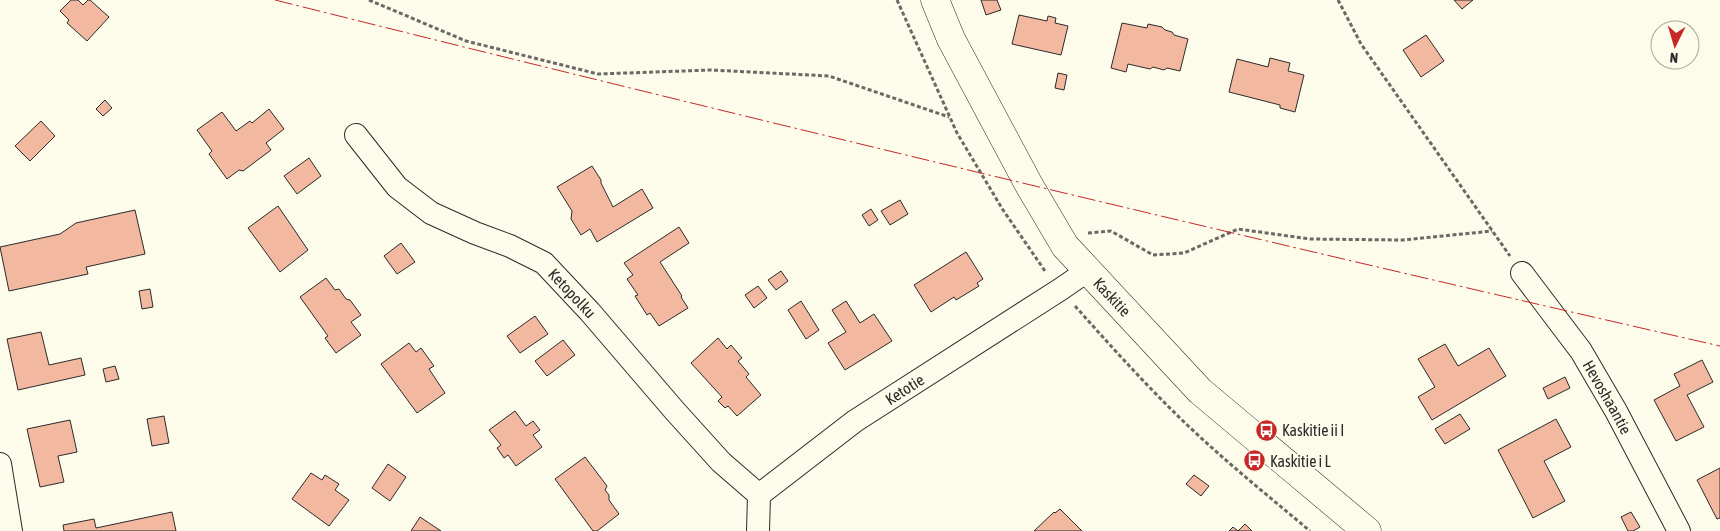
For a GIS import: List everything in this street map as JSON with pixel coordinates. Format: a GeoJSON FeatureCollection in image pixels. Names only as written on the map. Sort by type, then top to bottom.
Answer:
{"type":"FeatureCollection","features":[{"type":"Feature","properties":{"kind":"street","name":"Kaskitie"},"geometry":{"type":"LineString","coordinates":[[935,0],[951,39],[1029,185],[1065,246],[1200,391],[1367,531]]}},
{"type":"Feature","properties":{"kind":"street","name":"Ketopolku"},"geometry":{"type":"LineString","coordinates":[[356,135],[397,187],[431,213],[510,246],[544,263],[590,312],[721,462],[759,495]]}},
{"type":"Feature","properties":{"kind":"street","name":"Ketotie"},"geometry":{"type":"LineString","coordinates":[[759,495],[855,421],[1087,271]]}},
{"type":"Feature","properties":{"kind":"street","name":"Hevoshaantie"},"geometry":{"type":"LineString","coordinates":[[1522,272],[1581,351],[1616,411],[1679,531]]}},
{"type":"Feature","properties":{"kind":"street"},"geometry":{"type":"LineString","coordinates":[[0,464],[11,531]]}},
{"type":"Feature","properties":{"kind":"street"},"geometry":{"type":"LineString","coordinates":[[758,531],[759,495]]}},
{"type":"Feature","properties":{"kind":"path"},"geometry":{"type":"LineString","coordinates":[[369,0],[466,41],[598,74],[711,70],[829,76],[950,117]]}},
{"type":"Feature","properties":{"kind":"path"},"geometry":{"type":"LineString","coordinates":[[1338,0],[1361,44],[1522,272]]}},
{"type":"Feature","properties":{"kind":"path"},"geometry":{"type":"LineString","coordinates":[[1057,232],[1090,234],[1111,231],[1152,255],[1184,253],[1238,229],[1319,239],[1403,240],[1492,231]]}},
{"type":"Feature","properties":{"kind":"building"},"geometry":{"type":"Polygon","coordinates":[[[71,0],[78,0],[83,5],[90,0],[109,17],[87,41],[67,23],[69,20],[60,11],[71,0]]]}},
{"type":"Feature","properties":{"kind":"building"},"geometry":{"type":"Polygon","coordinates":[[[981,0],[997,0],[1001,10],[986,15],[981,0]]]}},
{"type":"Feature","properties":{"kind":"building"},"geometry":{"type":"Polygon","coordinates":[[[1454,0],[1473,0],[1462,9],[1454,0]]]}},
{"type":"Feature","properties":{"kind":"building"},"geometry":{"type":"Polygon","coordinates":[[[1019,15],[1047,21],[1048,16],[1056,18],[1055,23],[1068,26],[1061,55],[1012,44],[1019,15]]]}},
{"type":"Feature","properties":{"kind":"building"},"geometry":{"type":"Polygon","coordinates":[[[1122,23],[1147,28],[1148,24],[1162,27],[1174,35],[1188,39],[1180,71],[1153,67],[1150,69],[1128,64],[1126,72],[1111,68],[1122,23]]]}},
{"type":"Feature","properties":{"kind":"building"},"geometry":{"type":"Polygon","coordinates":[[[1426,35],[1444,61],[1421,77],[1403,50],[1426,35]]]}},
{"type":"Feature","properties":{"kind":"building"},"geometry":{"type":"Polygon","coordinates":[[[1270,58],[1290,63],[1288,71],[1304,75],[1295,112],[1280,108],[1280,105],[1229,92],[1237,59],[1268,67],[1270,58]]]}},
{"type":"Feature","properties":{"kind":"building"},"geometry":{"type":"Polygon","coordinates":[[[1058,73],[1067,75],[1064,90],[1055,88],[1058,73]]]}},
{"type":"Feature","properties":{"kind":"building"},"geometry":{"type":"Polygon","coordinates":[[[105,100],[112,108],[103,116],[96,109],[105,100]]]}},
{"type":"Feature","properties":{"kind":"building"},"geometry":{"type":"Polygon","coordinates":[[[269,109],[284,129],[266,143],[271,150],[243,171],[239,170],[227,179],[209,154],[212,151],[197,130],[222,112],[236,131],[250,121],[252,123],[269,109]]]}},
{"type":"Feature","properties":{"kind":"building"},"geometry":{"type":"Polygon","coordinates":[[[41,121],[55,136],[30,161],[15,146],[41,121]]]}},
{"type":"Feature","properties":{"kind":"building"},"geometry":{"type":"Polygon","coordinates":[[[309,158],[321,176],[297,194],[284,176],[309,158]]]}},
{"type":"Feature","properties":{"kind":"building"},"geometry":{"type":"Polygon","coordinates":[[[592,166],[601,180],[613,207],[642,189],[653,208],[597,242],[590,229],[581,235],[571,219],[572,211],[557,187],[592,166]]]}},
{"type":"Feature","properties":{"kind":"building"},"geometry":{"type":"Polygon","coordinates":[[[900,200],[908,214],[890,225],[881,211],[900,200]]]}},
{"type":"Feature","properties":{"kind":"building"},"geometry":{"type":"Polygon","coordinates":[[[278,206],[308,250],[280,272],[248,228],[278,206]]]}},
{"type":"Feature","properties":{"kind":"building"},"geometry":{"type":"Polygon","coordinates":[[[871,209],[878,220],[869,226],[862,215],[871,209]]]}},
{"type":"Feature","properties":{"kind":"building"},"geometry":{"type":"Polygon","coordinates":[[[135,210],[145,254],[86,267],[88,274],[9,291],[0,247],[60,234],[76,223],[135,210]]]}},
{"type":"Feature","properties":{"kind":"building"},"geometry":{"type":"Polygon","coordinates":[[[679,227],[689,243],[660,262],[688,308],[659,326],[650,313],[647,315],[635,296],[638,295],[627,279],[633,275],[624,263],[679,227]]]}},
{"type":"Feature","properties":{"kind":"building"},"geometry":{"type":"Polygon","coordinates":[[[401,243],[415,262],[397,274],[384,256],[401,243]]]}},
{"type":"Feature","properties":{"kind":"building"},"geometry":{"type":"Polygon","coordinates":[[[966,252],[983,279],[977,283],[979,286],[956,300],[954,297],[931,312],[914,285],[966,252]]]}},
{"type":"Feature","properties":{"kind":"building"},"geometry":{"type":"Polygon","coordinates":[[[781,271],[788,281],[776,290],[768,280],[781,271]]]}},
{"type":"Feature","properties":{"kind":"building"},"geometry":{"type":"Polygon","coordinates":[[[326,278],[335,290],[339,289],[346,299],[350,300],[361,315],[351,322],[361,335],[336,353],[325,338],[328,336],[300,297],[326,278]]]}},
{"type":"Feature","properties":{"kind":"building"},"geometry":{"type":"Polygon","coordinates":[[[758,286],[767,298],[754,308],[745,295],[758,286]]]}},
{"type":"Feature","properties":{"kind":"building"},"geometry":{"type":"Polygon","coordinates":[[[150,289],[153,307],[142,309],[139,291],[150,289]]]}},
{"type":"Feature","properties":{"kind":"building"},"geometry":{"type":"Polygon","coordinates":[[[801,301],[819,330],[806,339],[788,310],[801,301]]]}},
{"type":"Feature","properties":{"kind":"building"},"geometry":{"type":"Polygon","coordinates":[[[846,301],[860,323],[874,314],[892,341],[845,370],[828,343],[846,332],[832,310],[846,301]]]}},
{"type":"Feature","properties":{"kind":"building"},"geometry":{"type":"Polygon","coordinates":[[[535,316],[548,334],[520,353],[507,336],[535,316]]]}},
{"type":"Feature","properties":{"kind":"building"},"geometry":{"type":"Polygon","coordinates":[[[41,332],[49,365],[81,358],[85,375],[18,390],[7,339],[41,332]]]}},
{"type":"Feature","properties":{"kind":"building"},"geometry":{"type":"Polygon","coordinates":[[[718,338],[727,349],[731,345],[742,358],[738,361],[749,374],[746,377],[761,395],[737,416],[728,406],[725,408],[718,401],[722,397],[691,363],[718,338]]]}},
{"type":"Feature","properties":{"kind":"building"},"geometry":{"type":"Polygon","coordinates":[[[563,340],[575,355],[547,376],[535,361],[563,340]]]}},
{"type":"Feature","properties":{"kind":"building"},"geometry":{"type":"Polygon","coordinates":[[[409,343],[416,352],[421,348],[434,366],[429,369],[445,393],[417,413],[381,364],[409,343]]]}},
{"type":"Feature","properties":{"kind":"building"},"geometry":{"type":"Polygon","coordinates":[[[1445,344],[1458,366],[1489,348],[1506,376],[1432,420],[1418,397],[1435,387],[1418,359],[1445,344]]]}},
{"type":"Feature","properties":{"kind":"building"},"geometry":{"type":"Polygon","coordinates":[[[1702,360],[1713,382],[1687,395],[1704,427],[1676,441],[1654,400],[1680,386],[1674,374],[1702,360]]]}},
{"type":"Feature","properties":{"kind":"building"},"geometry":{"type":"Polygon","coordinates":[[[115,366],[119,379],[106,382],[103,369],[115,366]]]}},
{"type":"Feature","properties":{"kind":"building"},"geometry":{"type":"Polygon","coordinates":[[[1565,377],[1570,388],[1548,399],[1543,388],[1565,377]]]}},
{"type":"Feature","properties":{"kind":"building"},"geometry":{"type":"Polygon","coordinates":[[[515,411],[526,426],[533,421],[540,430],[533,435],[542,447],[516,466],[508,455],[504,458],[497,448],[501,445],[489,430],[515,411]]]}},
{"type":"Feature","properties":{"kind":"building"},"geometry":{"type":"Polygon","coordinates":[[[1460,414],[1470,429],[1445,444],[1435,429],[1460,414]]]}},
{"type":"Feature","properties":{"kind":"building"},"geometry":{"type":"Polygon","coordinates":[[[164,416],[169,443],[152,446],[147,419],[164,416]]]}},
{"type":"Feature","properties":{"kind":"building"},"geometry":{"type":"Polygon","coordinates":[[[1556,419],[1571,447],[1544,461],[1565,501],[1533,518],[1498,450],[1556,419]]]}},
{"type":"Feature","properties":{"kind":"building"},"geometry":{"type":"Polygon","coordinates":[[[70,420],[77,452],[58,456],[64,482],[40,487],[27,429],[70,420]]]}},
{"type":"Feature","properties":{"kind":"building"},"geometry":{"type":"Polygon","coordinates":[[[585,457],[607,486],[605,490],[609,495],[609,500],[619,514],[597,531],[593,531],[555,479],[585,457]]]}},
{"type":"Feature","properties":{"kind":"building"},"geometry":{"type":"Polygon","coordinates":[[[388,464],[406,477],[390,501],[372,488],[388,464]]]}},
{"type":"Feature","properties":{"kind":"building"},"geometry":{"type":"Polygon","coordinates":[[[1720,468],[1720,518],[1717,519],[1697,480],[1720,468]]]}},
{"type":"Feature","properties":{"kind":"building"},"geometry":{"type":"Polygon","coordinates":[[[311,473],[322,480],[325,475],[339,484],[335,490],[349,500],[329,526],[292,499],[311,473]]]}},
{"type":"Feature","properties":{"kind":"building"},"geometry":{"type":"Polygon","coordinates":[[[1194,475],[1209,486],[1201,496],[1186,484],[1194,475]]]}},
{"type":"Feature","properties":{"kind":"building"},"geometry":{"type":"Polygon","coordinates":[[[1060,509],[1082,531],[1034,531],[1054,512],[1060,509]]]}},
{"type":"Feature","properties":{"kind":"building"},"geometry":{"type":"Polygon","coordinates":[[[172,512],[176,531],[64,531],[63,525],[94,519],[96,528],[172,512]]]}},
{"type":"Feature","properties":{"kind":"building"},"geometry":{"type":"Polygon","coordinates":[[[1631,512],[1640,527],[1633,531],[1628,531],[1621,517],[1631,512]]]}},
{"type":"Feature","properties":{"kind":"building"},"geometry":{"type":"Polygon","coordinates":[[[420,517],[441,531],[411,531],[420,517]]]}},
{"type":"Feature","properties":{"kind":"building"},"geometry":{"type":"Polygon","coordinates":[[[1245,524],[1252,531],[1238,531],[1245,524]]]}},
{"type":"Feature","properties":{"kind":"building"},"geometry":{"type":"Polygon","coordinates":[[[1233,527],[1238,531],[1229,531],[1233,527]]]}},
{"type":"Feature","properties":{"kind":"power"},"geometry":{"type":"LineString","coordinates":[[275,0],[996,177],[1720,346]]}},
{"type":"Feature","properties":{"kind":"place","name":"Kaskitie ii I"},"geometry":{"type":"Point","coordinates":[1266,430]}},
{"type":"Feature","properties":{"kind":"place","name":"Kaskitie i L"},"geometry":{"type":"Point","coordinates":[1254,461]}}]}
